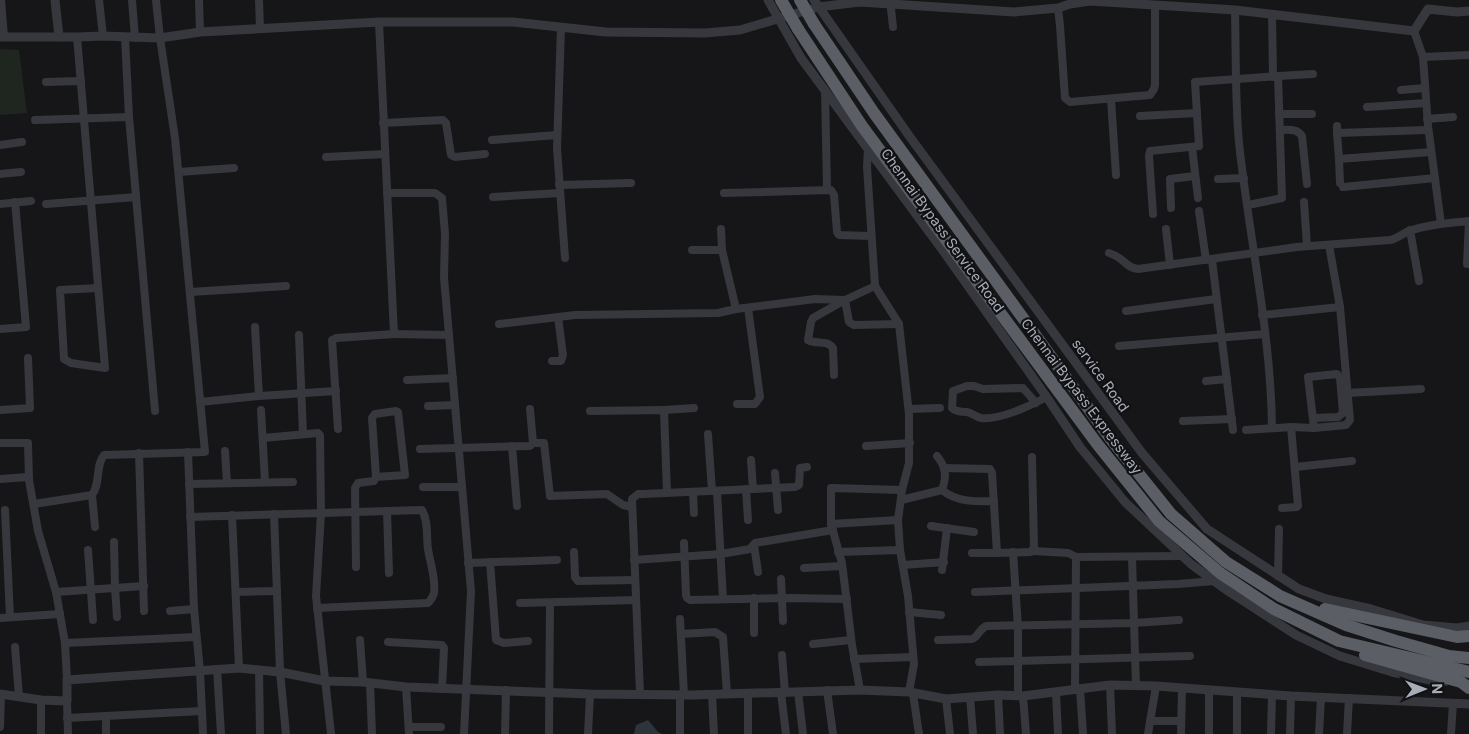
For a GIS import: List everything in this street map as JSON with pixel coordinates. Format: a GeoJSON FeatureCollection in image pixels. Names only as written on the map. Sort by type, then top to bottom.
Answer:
{"type":"FeatureCollection","features":[{"type":"Feature","properties":{"kind":"highway","name":"Chennai Bypass Expressway"},"geometry":{"type":"LineString","coordinates":[[782,0],[798,29],[862,126],[1092,437],[1159,521],[1220,573],[1274,609],[1339,641],[1469,672]]}},
{"type":"Feature","properties":{"kind":"highway","name":"Chennai Bypass Expressway"},"geometry":{"type":"LineString","coordinates":[[800,0],[814,24],[903,153],[1104,430],[1171,514],[1226,562],[1280,596],[1346,625],[1396,642],[1449,656],[1469,658]]}},
{"type":"Feature","properties":{"kind":"highway"},"geometry":{"type":"LineString","coordinates":[[1280,596],[1336,612],[1457,636],[1469,636]]}},
{"type":"Feature","properties":{"kind":"highway"},"geometry":{"type":"LineString","coordinates":[[1339,641],[1359,653],[1461,682],[1469,688]]}},
{"type":"Feature","properties":{"kind":"street"},"geometry":{"type":"LineString","coordinates":[[1,0],[2,37],[103,36],[160,38],[200,32],[378,22],[513,22],[606,32],[705,33],[740,30],[779,20],[816,4],[860,2],[916,3],[1014,12],[1058,8],[1070,2],[1090,1],[1122,1],[1155,5],[1219,4],[1235,10],[1414,31]]}},
{"type":"Feature","properties":{"kind":"street"},"geometry":{"type":"LineString","coordinates":[[55,0],[59,37]]}},
{"type":"Feature","properties":{"kind":"street"},"geometry":{"type":"LineString","coordinates":[[99,0],[103,36]]}},
{"type":"Feature","properties":{"kind":"street"},"geometry":{"type":"LineString","coordinates":[[132,0],[135,38]]}},
{"type":"Feature","properties":{"kind":"street"},"geometry":{"type":"LineString","coordinates":[[95,528],[92,495],[96,488],[104,455],[205,452],[175,138],[156,0]]}},
{"type":"Feature","properties":{"kind":"street"},"geometry":{"type":"LineString","coordinates":[[199,0],[200,32]]}},
{"type":"Feature","properties":{"kind":"street"},"geometry":{"type":"LineString","coordinates":[[260,0],[260,29]]}},
{"type":"Feature","properties":{"kind":"street","name":"Chennai Bypass Service Road"},"geometry":{"type":"LineString","coordinates":[[768,0],[801,58],[1047,397],[1080,447],[1125,502],[1182,556],[1214,581],[1296,635],[1340,656],[1392,672],[1435,681],[1453,680]]}},
{"type":"Feature","properties":{"kind":"street"},"geometry":{"type":"LineString","coordinates":[[890,2],[893,27]]}},
{"type":"Feature","properties":{"kind":"street","name":"service Road"},"geometry":{"type":"LineString","coordinates":[[816,4],[910,138],[1142,453],[1207,529],[1299,589],[1326,599],[1371,609],[1423,624],[1457,628],[1469,626]]}},
{"type":"Feature","properties":{"kind":"street"},"geometry":{"type":"LineString","coordinates":[[1058,8],[1065,98],[1070,102],[1150,95],[1154,90],[1155,5]]}},
{"type":"Feature","properties":{"kind":"street"},"geometry":{"type":"LineString","coordinates":[[1414,31],[1428,9],[1457,12],[1469,11]]}},
{"type":"Feature","properties":{"kind":"street"},"geometry":{"type":"LineString","coordinates":[[1235,10],[1239,142],[1265,334],[1272,428]]}},
{"type":"Feature","properties":{"kind":"street"},"geometry":{"type":"LineString","coordinates":[[1248,204],[1282,198],[1280,114],[1272,14]]}},
{"type":"Feature","properties":{"kind":"street"},"geometry":{"type":"LineString","coordinates":[[378,22],[394,334]]}},
{"type":"Feature","properties":{"kind":"street"},"geometry":{"type":"LineString","coordinates":[[560,28],[557,135],[565,258]]}},
{"type":"Feature","properties":{"kind":"street"},"geometry":{"type":"LineString","coordinates":[[1414,31],[1423,56],[1428,130],[1441,224]]}},
{"type":"Feature","properties":{"kind":"street"},"geometry":{"type":"LineString","coordinates":[[77,37],[105,368],[71,363],[64,359],[60,290],[98,288]]}},
{"type":"Feature","properties":{"kind":"street"},"geometry":{"type":"LineString","coordinates":[[125,37],[129,117],[155,411]]}},
{"type":"Feature","properties":{"kind":"street"},"geometry":{"type":"LineString","coordinates":[[1423,56],[1469,55]]}},
{"type":"Feature","properties":{"kind":"street"},"geometry":{"type":"LineString","coordinates":[[1153,214],[1150,151],[1199,146],[1195,82],[1313,74]]}},
{"type":"Feature","properties":{"kind":"street"},"geometry":{"type":"LineString","coordinates":[[46,82],[80,81]]}},
{"type":"Feature","properties":{"kind":"street"},"geometry":{"type":"LineString","coordinates":[[1401,90],[1425,88]]}},
{"type":"Feature","properties":{"kind":"street"},"geometry":{"type":"LineString","coordinates":[[825,91],[827,189]]}},
{"type":"Feature","properties":{"kind":"street"},"geometry":{"type":"LineString","coordinates":[[1111,99],[1116,175]]}},
{"type":"Feature","properties":{"kind":"street"},"geometry":{"type":"LineString","coordinates":[[1367,107],[1426,103]]}},
{"type":"Feature","properties":{"kind":"street"},"geometry":{"type":"LineString","coordinates":[[1140,116],[1197,113]]}},
{"type":"Feature","properties":{"kind":"street"},"geometry":{"type":"LineString","coordinates":[[1280,114],[1312,114]]}},
{"type":"Feature","properties":{"kind":"street"},"geometry":{"type":"LineString","coordinates":[[35,120],[129,117]]}},
{"type":"Feature","properties":{"kind":"street"},"geometry":{"type":"LineString","coordinates":[[1427,119],[1453,117]]}},
{"type":"Feature","properties":{"kind":"street"},"geometry":{"type":"LineString","coordinates":[[384,123],[443,120],[446,122],[451,155],[455,157],[485,154]]}},
{"type":"Feature","properties":{"kind":"street"},"geometry":{"type":"LineString","coordinates":[[1280,130],[1296,130],[1302,136],[1307,184]]}},
{"type":"Feature","properties":{"kind":"street"},"geometry":{"type":"LineString","coordinates":[[1428,130],[1337,130],[1342,185],[1435,178]]}},
{"type":"Feature","properties":{"kind":"street"},"geometry":{"type":"LineString","coordinates":[[492,140],[557,135]]}},
{"type":"Feature","properties":{"kind":"street"},"geometry":{"type":"LineString","coordinates":[[0,145],[22,142]]}},
{"type":"Feature","properties":{"kind":"street"},"geometry":{"type":"LineString","coordinates":[[1192,147],[1198,198]]}},
{"type":"Feature","properties":{"kind":"street"},"geometry":{"type":"LineString","coordinates":[[868,148],[867,167],[875,286],[900,324],[908,409],[909,463],[902,490],[898,520],[914,664],[911,693],[919,734]]}},
{"type":"Feature","properties":{"kind":"street"},"geometry":{"type":"LineString","coordinates":[[1339,159],[1431,152]]}},
{"type":"Feature","properties":{"kind":"street"},"geometry":{"type":"LineString","coordinates":[[326,157],[385,154]]}},
{"type":"Feature","properties":{"kind":"street"},"geometry":{"type":"LineString","coordinates":[[178,172],[234,168]]}},
{"type":"Feature","properties":{"kind":"street"},"geometry":{"type":"LineString","coordinates":[[0,174],[21,172]]}},
{"type":"Feature","properties":{"kind":"street"},"geometry":{"type":"LineString","coordinates":[[1171,208],[1170,179],[1195,176]]}},
{"type":"Feature","properties":{"kind":"street"},"geometry":{"type":"LineString","coordinates":[[1218,179],[1244,178]]}},
{"type":"Feature","properties":{"kind":"street"},"geometry":{"type":"LineString","coordinates":[[493,197],[630,183]]}},
{"type":"Feature","properties":{"kind":"street"},"geometry":{"type":"LineString","coordinates":[[724,193],[831,190],[834,195],[837,232],[839,235],[871,236]]}},
{"type":"Feature","properties":{"kind":"street"},"geometry":{"type":"LineString","coordinates":[[387,193],[435,193],[442,198],[445,234],[444,278],[471,591],[464,734]]}},
{"type":"Feature","properties":{"kind":"street"},"geometry":{"type":"LineString","coordinates":[[46,204],[136,198]]}},
{"type":"Feature","properties":{"kind":"street"},"geometry":{"type":"LineString","coordinates":[[0,204],[31,201]]}},
{"type":"Feature","properties":{"kind":"street"},"geometry":{"type":"LineString","coordinates":[[0,329],[26,326],[15,202]]}},
{"type":"Feature","properties":{"kind":"street"},"geometry":{"type":"LineString","coordinates":[[1304,202],[1308,246]]}},
{"type":"Feature","properties":{"kind":"street"},"geometry":{"type":"LineString","coordinates":[[1199,210],[1216,299],[1233,430]]}},
{"type":"Feature","properties":{"kind":"street"},"geometry":{"type":"LineString","coordinates":[[1109,252],[1120,257],[1132,268],[1170,265],[1308,246],[1396,239],[1410,230],[1441,224],[1469,222],[1467,264]]}},
{"type":"Feature","properties":{"kind":"street"},"geometry":{"type":"LineString","coordinates":[[721,229],[722,250],[736,309]]}},
{"type":"Feature","properties":{"kind":"street"},"geometry":{"type":"LineString","coordinates":[[1166,229],[1170,265]]}},
{"type":"Feature","properties":{"kind":"street"},"geometry":{"type":"LineString","coordinates":[[1410,230],[1419,281]]}},
{"type":"Feature","properties":{"kind":"street"},"geometry":{"type":"LineString","coordinates":[[1246,430],[1291,427],[1314,428],[1346,426],[1349,424],[1340,307],[1329,245]]}},
{"type":"Feature","properties":{"kind":"street"},"geometry":{"type":"LineString","coordinates":[[692,250],[722,250]]}},
{"type":"Feature","properties":{"kind":"street"},"geometry":{"type":"LineString","coordinates":[[190,292],[286,286]]}},
{"type":"Feature","properties":{"kind":"street"},"geometry":{"type":"LineString","coordinates":[[834,375],[834,351],[831,345],[812,342],[808,338],[811,322],[814,318],[845,300],[875,286]]}},
{"type":"Feature","properties":{"kind":"street"},"geometry":{"type":"LineString","coordinates":[[499,324],[575,315],[718,313],[815,299],[845,300]]}},
{"type":"Feature","properties":{"kind":"street"},"geometry":{"type":"LineString","coordinates":[[1126,311],[1216,299]]}},
{"type":"Feature","properties":{"kind":"street"},"geometry":{"type":"LineString","coordinates":[[845,300],[849,322],[854,325],[900,324]]}},
{"type":"Feature","properties":{"kind":"street"},"geometry":{"type":"LineString","coordinates":[[1262,315],[1340,307]]}},
{"type":"Feature","properties":{"kind":"street"},"geometry":{"type":"LineString","coordinates":[[737,404],[755,404],[760,397],[748,308]]}},
{"type":"Feature","properties":{"kind":"street"},"geometry":{"type":"LineString","coordinates":[[552,362],[560,361],[563,355],[558,316]]}},
{"type":"Feature","properties":{"kind":"street"},"geometry":{"type":"LineString","coordinates":[[255,327],[259,396]]}},
{"type":"Feature","properties":{"kind":"street"},"geometry":{"type":"LineString","coordinates":[[338,429],[331,343],[333,338],[394,334],[449,335]]}},
{"type":"Feature","properties":{"kind":"street"},"geometry":{"type":"LineString","coordinates":[[1119,346],[1265,334]]}},
{"type":"Feature","properties":{"kind":"street"},"geometry":{"type":"LineString","coordinates":[[299,335],[303,434]]}},
{"type":"Feature","properties":{"kind":"street"},"geometry":{"type":"LineString","coordinates":[[0,410],[30,408],[28,358]]}},
{"type":"Feature","properties":{"kind":"street"},"geometry":{"type":"LineString","coordinates":[[1313,418],[1338,417],[1343,413],[1340,378],[1337,374],[1308,377],[1314,428]]}},
{"type":"Feature","properties":{"kind":"street"},"geometry":{"type":"LineString","coordinates":[[407,380],[453,378]]}},
{"type":"Feature","properties":{"kind":"street"},"geometry":{"type":"LineString","coordinates":[[1206,381],[1227,379]]}},
{"type":"Feature","properties":{"kind":"street"},"geometry":{"type":"LineString","coordinates":[[1036,403],[1023,388],[983,389],[967,386],[953,390],[952,394],[952,408],[955,411],[968,412],[982,418],[1008,414],[1036,403],[1047,397]]}},
{"type":"Feature","properties":{"kind":"street"},"geometry":{"type":"LineString","coordinates":[[1348,393],[1421,389]]}},
{"type":"Feature","properties":{"kind":"street"},"geometry":{"type":"LineString","coordinates":[[200,402],[336,391]]}},
{"type":"Feature","properties":{"kind":"street"},"geometry":{"type":"LineString","coordinates":[[428,406],[455,405]]}},
{"type":"Feature","properties":{"kind":"street"},"geometry":{"type":"LineString","coordinates":[[590,411],[694,408]]}},
{"type":"Feature","properties":{"kind":"street"},"geometry":{"type":"LineString","coordinates":[[908,409],[940,408]]}},
{"type":"Feature","properties":{"kind":"street"},"geometry":{"type":"LineString","coordinates":[[530,409],[533,443]]}},
{"type":"Feature","properties":{"kind":"street"},"geometry":{"type":"LineString","coordinates":[[261,410],[265,482]]}},
{"type":"Feature","properties":{"kind":"street"},"geometry":{"type":"LineString","coordinates":[[664,410],[667,493]]}},
{"type":"Feature","properties":{"kind":"street"},"geometry":{"type":"LineString","coordinates":[[356,567],[357,484],[374,481],[376,477],[372,418],[375,414],[396,411],[398,412],[405,475],[376,477]]}},
{"type":"Feature","properties":{"kind":"street"},"geometry":{"type":"LineString","coordinates":[[1183,421],[1232,419]]}},
{"type":"Feature","properties":{"kind":"street"},"geometry":{"type":"LineString","coordinates":[[1282,508],[1298,506],[1291,427]]}},
{"type":"Feature","properties":{"kind":"street"},"geometry":{"type":"LineString","coordinates":[[263,438],[318,433],[320,435],[321,513],[316,596],[331,734]]}},
{"type":"Feature","properties":{"kind":"street"},"geometry":{"type":"LineString","coordinates":[[708,434],[721,554],[723,599]]}},
{"type":"Feature","properties":{"kind":"street"},"geometry":{"type":"LineString","coordinates":[[0,443],[28,443],[29,477],[38,531],[56,592],[65,643],[68,734]]}},
{"type":"Feature","properties":{"kind":"street"},"geometry":{"type":"LineString","coordinates":[[420,449],[530,446],[533,443],[544,443],[550,496],[607,494],[623,505],[632,508]]}},
{"type":"Feature","properties":{"kind":"street"},"geometry":{"type":"LineString","coordinates":[[866,446],[910,443]]}},
{"type":"Feature","properties":{"kind":"street"},"geometry":{"type":"LineString","coordinates":[[512,446],[516,506]]}},
{"type":"Feature","properties":{"kind":"street"},"geometry":{"type":"LineString","coordinates":[[225,451],[227,483]]}},
{"type":"Feature","properties":{"kind":"street"},"geometry":{"type":"LineString","coordinates":[[188,452],[194,609],[200,671],[203,734]]}},
{"type":"Feature","properties":{"kind":"street"},"geometry":{"type":"LineString","coordinates":[[139,453],[144,611]]}},
{"type":"Feature","properties":{"kind":"street"},"geometry":{"type":"LineString","coordinates":[[937,456],[944,468],[946,480],[942,490]]}},
{"type":"Feature","properties":{"kind":"street"},"geometry":{"type":"LineString","coordinates":[[1032,457],[1033,551]]}},
{"type":"Feature","properties":{"kind":"street"},"geometry":{"type":"LineString","coordinates":[[748,520],[751,460]]}},
{"type":"Feature","properties":{"kind":"street"},"geometry":{"type":"LineString","coordinates":[[1295,467],[1352,462]]}},
{"type":"Feature","properties":{"kind":"street"},"geometry":{"type":"LineString","coordinates":[[640,694],[632,499],[638,494],[797,486],[800,482],[800,468],[807,467]]}},
{"type":"Feature","properties":{"kind":"street"},"geometry":{"type":"LineString","coordinates":[[944,468],[990,469],[992,472],[997,553]]}},
{"type":"Feature","properties":{"kind":"street"},"geometry":{"type":"LineString","coordinates":[[775,473],[778,510]]}},
{"type":"Feature","properties":{"kind":"street"},"geometry":{"type":"LineString","coordinates":[[0,479],[29,477]]}},
{"type":"Feature","properties":{"kind":"street"},"geometry":{"type":"LineString","coordinates":[[189,484],[293,482]]}},
{"type":"Feature","properties":{"kind":"street"},"geometry":{"type":"LineString","coordinates":[[423,487],[462,487]]}},
{"type":"Feature","properties":{"kind":"street"},"geometry":{"type":"LineString","coordinates":[[860,690],[851,640],[842,566],[832,527],[831,488],[902,490]]}},
{"type":"Feature","properties":{"kind":"street"},"geometry":{"type":"LineString","coordinates":[[901,500],[942,490],[951,496],[968,501],[994,501]]}},
{"type":"Feature","properties":{"kind":"street"},"geometry":{"type":"LineString","coordinates":[[692,492],[694,513]]}},
{"type":"Feature","properties":{"kind":"street"},"geometry":{"type":"LineString","coordinates":[[34,504],[92,495]]}},
{"type":"Feature","properties":{"kind":"street"},"geometry":{"type":"LineString","coordinates":[[5,510],[10,617]]}},
{"type":"Feature","properties":{"kind":"street"},"geometry":{"type":"LineString","coordinates":[[190,517],[422,510],[426,516],[428,551],[434,580],[434,593],[428,603],[318,608]]}},
{"type":"Feature","properties":{"kind":"street"},"geometry":{"type":"LineString","coordinates":[[387,511],[389,573]]}},
{"type":"Feature","properties":{"kind":"street"},"geometry":{"type":"LineString","coordinates":[[274,514],[280,672],[286,734]]}},
{"type":"Feature","properties":{"kind":"street"},"geometry":{"type":"LineString","coordinates":[[232,515],[239,668]]}},
{"type":"Feature","properties":{"kind":"street"},"geometry":{"type":"LineString","coordinates":[[634,560],[721,554],[750,549],[755,543],[832,527],[898,520]]}},
{"type":"Feature","properties":{"kind":"street"},"geometry":{"type":"LineString","coordinates":[[930,526],[974,532]]}},
{"type":"Feature","properties":{"kind":"street"},"geometry":{"type":"LineString","coordinates":[[942,570],[947,528]]}},
{"type":"Feature","properties":{"kind":"street"},"geometry":{"type":"LineString","coordinates":[[1278,576],[1279,529]]}},
{"type":"Feature","properties":{"kind":"street"},"geometry":{"type":"LineString","coordinates":[[114,542],[114,588],[118,617]]}},
{"type":"Feature","properties":{"kind":"street"},"geometry":{"type":"LineString","coordinates":[[684,543],[687,598],[690,600],[754,598],[846,599]]}},
{"type":"Feature","properties":{"kind":"street"},"geometry":{"type":"LineString","coordinates":[[754,545],[758,572]]}},
{"type":"Feature","properties":{"kind":"street"},"geometry":{"type":"LineString","coordinates":[[88,550],[94,620]]}},
{"type":"Feature","properties":{"kind":"street"},"geometry":{"type":"LineString","coordinates":[[838,552],[900,550]]}},
{"type":"Feature","properties":{"kind":"street"},"geometry":{"type":"LineString","coordinates":[[972,553],[1033,551],[1068,552],[1076,557],[1182,556]]}},
{"type":"Feature","properties":{"kind":"street"},"geometry":{"type":"LineString","coordinates":[[574,552],[575,577],[578,581],[635,580]]}},
{"type":"Feature","properties":{"kind":"street"},"geometry":{"type":"LineString","coordinates":[[1013,552],[1018,626],[1018,661],[1026,734]]}},
{"type":"Feature","properties":{"kind":"street"},"geometry":{"type":"LineString","coordinates":[[1076,557],[1074,660],[1083,734]]}},
{"type":"Feature","properties":{"kind":"street"},"geometry":{"type":"LineString","coordinates":[[1132,557],[1136,686]]}},
{"type":"Feature","properties":{"kind":"street"},"geometry":{"type":"LineString","coordinates":[[468,563],[557,560]]}},
{"type":"Feature","properties":{"kind":"street"},"geometry":{"type":"LineString","coordinates":[[490,562],[496,640],[504,643],[528,641]]}},
{"type":"Feature","properties":{"kind":"street"},"geometry":{"type":"LineString","coordinates":[[903,565],[944,562]]}},
{"type":"Feature","properties":{"kind":"street"},"geometry":{"type":"LineString","coordinates":[[804,568],[842,566]]}},
{"type":"Feature","properties":{"kind":"street"},"geometry":{"type":"LineString","coordinates":[[781,579],[783,621]]}},
{"type":"Feature","properties":{"kind":"street"},"geometry":{"type":"LineString","coordinates":[[975,592],[1214,581]]}},
{"type":"Feature","properties":{"kind":"street"},"geometry":{"type":"LineString","coordinates":[[56,592],[144,586]]}},
{"type":"Feature","properties":{"kind":"street"},"geometry":{"type":"LineString","coordinates":[[236,592],[277,591]]}},
{"type":"Feature","properties":{"kind":"street"},"geometry":{"type":"LineString","coordinates":[[754,598],[754,633]]}},
{"type":"Feature","properties":{"kind":"street"},"geometry":{"type":"LineString","coordinates":[[520,603],[636,600]]}},
{"type":"Feature","properties":{"kind":"street"},"geometry":{"type":"LineString","coordinates":[[549,734],[550,603]]}},
{"type":"Feature","properties":{"kind":"street"},"geometry":{"type":"LineString","coordinates":[[170,611],[194,609]]}},
{"type":"Feature","properties":{"kind":"street"},"geometry":{"type":"LineString","coordinates":[[909,612],[941,614]]}},
{"type":"Feature","properties":{"kind":"street"},"geometry":{"type":"LineString","coordinates":[[0,618],[60,614]]}},
{"type":"Feature","properties":{"kind":"street"},"geometry":{"type":"LineString","coordinates":[[680,620],[682,695],[680,734]]}},
{"type":"Feature","properties":{"kind":"street"},"geometry":{"type":"LineString","coordinates":[[938,640],[972,639],[981,629],[987,626],[1074,625],[1179,620]]}},
{"type":"Feature","properties":{"kind":"street"},"geometry":{"type":"LineString","coordinates":[[681,634],[714,632],[724,637],[728,694]]}},
{"type":"Feature","properties":{"kind":"street"},"geometry":{"type":"LineString","coordinates":[[65,643],[196,637]]}},
{"type":"Feature","properties":{"kind":"street"},"geometry":{"type":"LineString","coordinates":[[360,640],[372,734]]}},
{"type":"Feature","properties":{"kind":"street"},"geometry":{"type":"LineString","coordinates":[[813,644],[851,640]]}},
{"type":"Feature","properties":{"kind":"street"},"geometry":{"type":"LineString","coordinates":[[388,642],[442,644],[444,648],[442,689]]}},
{"type":"Feature","properties":{"kind":"street"},"geometry":{"type":"LineString","coordinates":[[15,647],[19,696]]}},
{"type":"Feature","properties":{"kind":"street"},"geometry":{"type":"LineString","coordinates":[[782,655],[786,734]]}},
{"type":"Feature","properties":{"kind":"street"},"geometry":{"type":"LineString","coordinates":[[979,662],[1190,656]]}},
{"type":"Feature","properties":{"kind":"street"},"geometry":{"type":"LineString","coordinates":[[854,659],[913,657]]}},
{"type":"Feature","properties":{"kind":"street"},"geometry":{"type":"LineString","coordinates":[[67,680],[239,668],[280,672],[325,680],[366,682],[406,688],[590,694],[682,695],[860,690],[911,693],[946,699],[998,695],[1021,696],[1110,685],[1156,686],[1321,698],[1469,704]]}},
{"type":"Feature","properties":{"kind":"street"},"geometry":{"type":"LineString","coordinates":[[216,669],[221,734]]}},
{"type":"Feature","properties":{"kind":"street"},"geometry":{"type":"LineString","coordinates":[[259,670],[260,734]]}},
{"type":"Feature","properties":{"kind":"street"},"geometry":{"type":"LineString","coordinates":[[1110,685],[1112,734]]}},
{"type":"Feature","properties":{"kind":"street"},"geometry":{"type":"LineString","coordinates":[[1148,734],[1156,686]]}},
{"type":"Feature","properties":{"kind":"street"},"geometry":{"type":"LineString","coordinates":[[406,688],[409,730],[441,726]]}},
{"type":"Feature","properties":{"kind":"street"},"geometry":{"type":"LineString","coordinates":[[1181,734],[1182,688]]}},
{"type":"Feature","properties":{"kind":"street"},"geometry":{"type":"LineString","coordinates":[[505,734],[506,690]]}},
{"type":"Feature","properties":{"kind":"street"},"geometry":{"type":"LineString","coordinates":[[827,690],[833,734]]}},
{"type":"Feature","properties":{"kind":"street"},"geometry":{"type":"LineString","coordinates":[[1208,690],[1209,734]]}},
{"type":"Feature","properties":{"kind":"street"},"geometry":{"type":"LineString","coordinates":[[798,692],[804,734]]}},
{"type":"Feature","properties":{"kind":"street"},"geometry":{"type":"LineString","coordinates":[[1237,692],[1237,734]]}},
{"type":"Feature","properties":{"kind":"street"},"geometry":{"type":"LineString","coordinates":[[748,693],[748,734]]}},
{"type":"Feature","properties":{"kind":"street"},"geometry":{"type":"LineString","coordinates":[[1056,693],[1058,734]]}},
{"type":"Feature","properties":{"kind":"street"},"geometry":{"type":"LineString","coordinates":[[0,727],[0,694],[41,700],[67,701]]}},
{"type":"Feature","properties":{"kind":"street"},"geometry":{"type":"LineString","coordinates":[[588,734],[590,694]]}},
{"type":"Feature","properties":{"kind":"street"},"geometry":{"type":"LineString","coordinates":[[712,694],[714,734]]}},
{"type":"Feature","properties":{"kind":"street"},"geometry":{"type":"LineString","coordinates":[[998,695],[1000,734]]}},
{"type":"Feature","properties":{"kind":"street"},"geometry":{"type":"LineString","coordinates":[[1271,734],[1272,695]]}},
{"type":"Feature","properties":{"kind":"street"},"geometry":{"type":"LineString","coordinates":[[1290,734],[1291,696]]}},
{"type":"Feature","properties":{"kind":"street"},"geometry":{"type":"LineString","coordinates":[[970,697],[973,734]]}},
{"type":"Feature","properties":{"kind":"street"},"geometry":{"type":"LineString","coordinates":[[1320,734],[1321,698]]}},
{"type":"Feature","properties":{"kind":"street"},"geometry":{"type":"LineString","coordinates":[[1347,734],[1349,698]]}},
{"type":"Feature","properties":{"kind":"street"},"geometry":{"type":"LineString","coordinates":[[946,699],[950,734]]}},
{"type":"Feature","properties":{"kind":"street"},"geometry":{"type":"LineString","coordinates":[[41,700],[41,734]]}},
{"type":"Feature","properties":{"kind":"street"},"geometry":{"type":"LineString","coordinates":[[1451,734],[1453,702]]}},
{"type":"Feature","properties":{"kind":"street"},"geometry":{"type":"LineString","coordinates":[[67,718],[202,711]]}},
{"type":"Feature","properties":{"kind":"street"},"geometry":{"type":"LineString","coordinates":[[106,716],[106,734]]}},
{"type":"Feature","properties":{"kind":"street"},"geometry":{"type":"LineString","coordinates":[[1150,720],[1181,721]]}},
{"type":"Feature","properties":{"kind":"shaded area"},"geometry":{"type":"Polygon","coordinates":[[[0,49],[19,50],[27,113],[0,115],[0,49]]]}},
{"type":"Feature","properties":{"kind":"shaded area"},"geometry":{"type":"Polygon","coordinates":[[[648,720],[662,734],[634,734],[636,725],[648,720]]]}}]}
